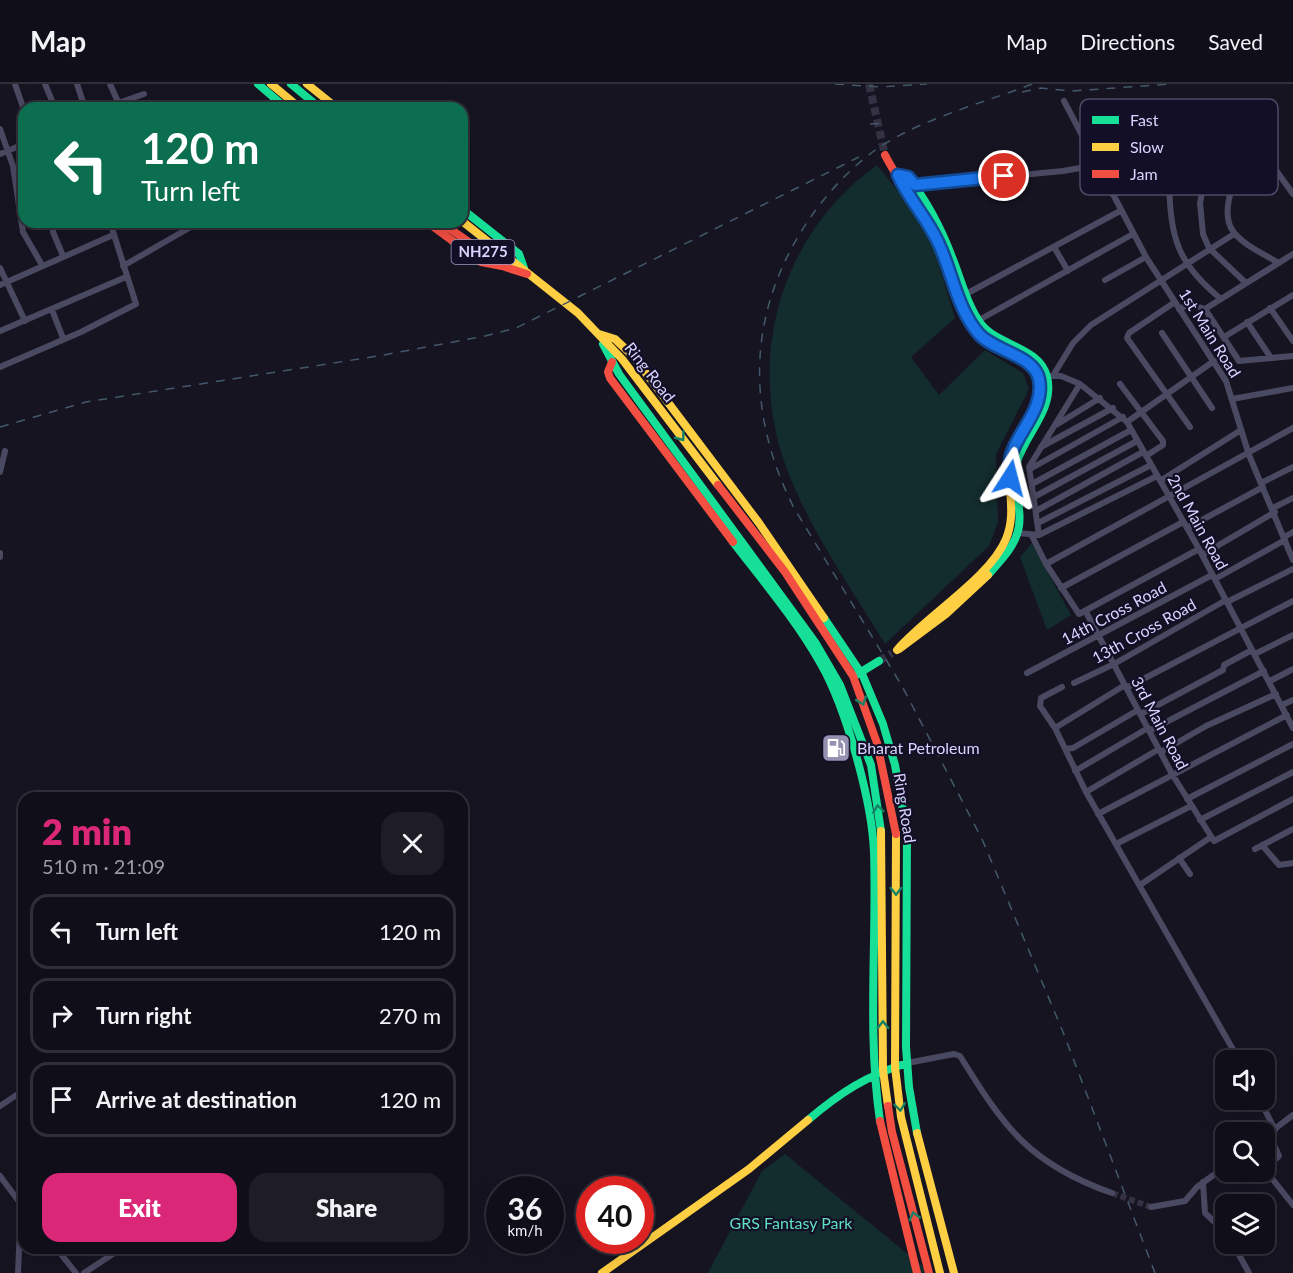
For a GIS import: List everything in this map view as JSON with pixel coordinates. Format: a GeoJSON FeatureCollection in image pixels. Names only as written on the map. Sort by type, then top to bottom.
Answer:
{"type":"FeatureCollection","features":[{"type":"Feature","properties":{"kind":"main road"},"geometry":{"type":"LineString","coordinates":[[258,84],[279,102]]}},
{"type":"Feature","properties":{"kind":"main road"},"geometry":{"type":"LineString","coordinates":[[271,84],[293,102]]}},
{"type":"Feature","properties":{"kind":"main road"},"geometry":{"type":"LineString","coordinates":[[291,84],[313,102]]}},
{"type":"Feature","properties":{"kind":"main road"},"geometry":{"type":"LineString","coordinates":[[307,84],[330,102]]}},
{"type":"Feature","properties":{"kind":"main road"},"geometry":{"type":"LineString","coordinates":[[885,155],[938,240],[956,291],[978,333],[995,346],[1029,363],[1047,376]]}},
{"type":"Feature","properties":{"kind":"main road"},"geometry":{"type":"LineString","coordinates":[[898,175],[908,177],[915,185],[941,230],[966,294],[979,320],[990,334],[1036,359],[1047,376],[1048,389],[1042,411],[1016,465],[1018,532],[1009,552],[913,642],[894,652],[908,636],[987,564],[1005,542],[1010,522],[1011,455],[1037,403],[1047,376]]}},
{"type":"Feature","properties":{"kind":"main road"},"geometry":{"type":"LineString","coordinates":[[468,214],[519,254],[524,268]]}},
{"type":"Feature","properties":{"kind":"main road","name":"Ring Road"},"geometry":{"type":"LineString","coordinates":[[468,226],[524,268],[599,334],[622,359],[785,572],[856,674],[878,743],[897,843],[895,1067],[901,1117],[940,1273]]}},
{"type":"Feature","properties":{"kind":"main road"},"geometry":{"type":"LineString","coordinates":[[435,228],[481,262],[505,267]]}},
{"type":"Feature","properties":{"kind":"main road","name":"Ring Road"},"geometry":{"type":"LineString","coordinates":[[449,228],[505,267],[530,275]]}},
{"type":"Feature","properties":{"kind":"main road","name":"Ring Road"},"geometry":{"type":"LineString","coordinates":[[591,327],[612,362],[814,642],[840,685],[856,723],[871,765],[883,845],[883,1070],[892,1132],[929,1273]]}},
{"type":"Feature","properties":{"kind":"main road"},"geometry":{"type":"LineString","coordinates":[[612,362],[608,372],[610,378],[778,602],[821,664],[841,709],[860,770],[874,849],[873,1074],[880,1124],[917,1273]]}},
{"type":"Feature","properties":{"kind":"main road"},"geometry":{"type":"LineString","coordinates":[[879,661],[856,674],[883,724],[896,765],[907,833],[907,1063],[918,1137],[954,1273]]}},
{"type":"Feature","properties":{"kind":"main road"},"geometry":{"type":"LineString","coordinates":[[602,1273],[749,1169],[818,1109],[873,1074],[907,1063]]}},
{"type":"Feature","properties":{"kind":"street"},"geometry":{"type":"LineString","coordinates":[[15,84],[21,102]]}},
{"type":"Feature","properties":{"kind":"street"},"geometry":{"type":"LineString","coordinates":[[45,84],[52,102]]}},
{"type":"Feature","properties":{"kind":"street"},"geometry":{"type":"LineString","coordinates":[[77,84],[83,102]]}},
{"type":"Feature","properties":{"kind":"street"},"geometry":{"type":"LineString","coordinates":[[110,84],[118,102],[144,94]]}},
{"type":"Feature","properties":{"kind":"street","name":"1st Main Road"},"geometry":{"type":"LineString","coordinates":[[1064,101],[1080,133]]}},
{"type":"Feature","properties":{"kind":"street"},"geometry":{"type":"LineString","coordinates":[[0,129],[14,166],[18,195]]}},
{"type":"Feature","properties":{"kind":"street"},"geometry":{"type":"LineString","coordinates":[[0,154],[18,147]]}},
{"type":"Feature","properties":{"kind":"street"},"geometry":{"type":"LineString","coordinates":[[915,185],[1063,171],[1080,167]]}},
{"type":"Feature","properties":{"kind":"street"},"geometry":{"type":"LineString","coordinates":[[1278,173],[1293,194]]}},
{"type":"Feature","properties":{"kind":"street","name":"1st Main Road"},"geometry":{"type":"LineString","coordinates":[[1112,195],[1146,257],[1227,381],[1249,454],[1293,560]]}},
{"type":"Feature","properties":{"kind":"street"},"geometry":{"type":"LineString","coordinates":[[1170,195],[1172,224],[1185,263],[1221,299]]}},
{"type":"Feature","properties":{"kind":"street"},"geometry":{"type":"LineString","coordinates":[[1202,195],[1200,203],[1203,234],[1209,248],[1246,283]]}},
{"type":"Feature","properties":{"kind":"street"},"geometry":{"type":"LineString","coordinates":[[1230,195],[1225,214],[1234,234],[1247,247],[1279,263]]}},
{"type":"Feature","properties":{"kind":"street"},"geometry":{"type":"LineString","coordinates":[[966,294],[1120,211]]}},
{"type":"Feature","properties":{"kind":"street"},"geometry":{"type":"LineString","coordinates":[[22,228],[42,265]]}},
{"type":"Feature","properties":{"kind":"street"},"geometry":{"type":"LineString","coordinates":[[53,228],[63,256]]}},
{"type":"Feature","properties":{"kind":"street"},"geometry":{"type":"LineString","coordinates":[[0,367],[135,305],[136,302],[111,228]]}},
{"type":"Feature","properties":{"kind":"street"},"geometry":{"type":"LineString","coordinates":[[123,266],[189,228]]}},
{"type":"Feature","properties":{"kind":"street"},"geometry":{"type":"LineString","coordinates":[[979,320],[1133,234]]}},
{"type":"Feature","properties":{"kind":"street"},"geometry":{"type":"LineString","coordinates":[[1047,376],[1073,343],[1091,325],[1185,263],[1234,234]]}},
{"type":"Feature","properties":{"kind":"street"},"geometry":{"type":"LineString","coordinates":[[0,285],[113,235]]}},
{"type":"Feature","properties":{"kind":"street"},"geometry":{"type":"LineString","coordinates":[[1054,247],[1068,271]]}},
{"type":"Feature","properties":{"kind":"street"},"geometry":{"type":"LineString","coordinates":[[1205,309],[1293,254]]}},
{"type":"Feature","properties":{"kind":"street"},"geometry":{"type":"LineString","coordinates":[[1106,280],[1146,257]]}},
{"type":"Feature","properties":{"kind":"street"},"geometry":{"type":"LineString","coordinates":[[0,268],[25,321]]}},
{"type":"Feature","properties":{"kind":"street"},"geometry":{"type":"LineString","coordinates":[[0,331],[126,277]]}},
{"type":"Feature","properties":{"kind":"street"},"geometry":{"type":"LineString","coordinates":[[1224,338],[1293,295]]}},
{"type":"Feature","properties":{"kind":"street"},"geometry":{"type":"LineString","coordinates":[[1175,302],[1127,335],[1190,427]]}},
{"type":"Feature","properties":{"kind":"street"},"geometry":{"type":"LineString","coordinates":[[1179,309],[1190,304],[1205,309],[1239,361],[1293,356]]}},
{"type":"Feature","properties":{"kind":"street"},"geometry":{"type":"LineString","coordinates":[[1270,308],[1293,340]]}},
{"type":"Feature","properties":{"kind":"street"},"geometry":{"type":"LineString","coordinates":[[52,310],[63,338]]}},
{"type":"Feature","properties":{"kind":"street"},"geometry":{"type":"LineString","coordinates":[[1247,322],[1271,358]]}},
{"type":"Feature","properties":{"kind":"street"},"geometry":{"type":"LineString","coordinates":[[1162,333],[1212,408]]}},
{"type":"Feature","properties":{"kind":"street"},"geometry":{"type":"LineString","coordinates":[[1030,469],[1141,412],[1214,361]]}},
{"type":"Feature","properties":{"kind":"street","name":"2nd Main Road"},"geometry":{"type":"LineString","coordinates":[[1047,376],[1080,384],[1125,419],[1201,552],[1293,728]]}},
{"type":"Feature","properties":{"kind":"street"},"geometry":{"type":"LineString","coordinates":[[1080,384],[1040,447],[1030,469],[1038,523],[1036,536],[1046,564],[1079,614],[1201,552],[1293,498]]}},
{"type":"Feature","properties":{"kind":"street"},"geometry":{"type":"LineString","coordinates":[[1036,511],[1164,444],[1120,384]]}},
{"type":"Feature","properties":{"kind":"street"},"geometry":{"type":"LineString","coordinates":[[1232,399],[1293,388]]}},
{"type":"Feature","properties":{"kind":"street"},"geometry":{"type":"LineString","coordinates":[[1053,426],[1100,398]]}},
{"type":"Feature","properties":{"kind":"street"},"geometry":{"type":"LineString","coordinates":[[1040,447],[1113,408]]}},
{"type":"Feature","properties":{"kind":"street"},"geometry":{"type":"LineString","coordinates":[[1046,564],[1293,428]]}},
{"type":"Feature","properties":{"kind":"street"},"geometry":{"type":"LineString","coordinates":[[1032,484],[1131,430]]}},
{"type":"Feature","properties":{"kind":"street"},"geometry":{"type":"LineString","coordinates":[[1018,532],[1036,536],[1158,478],[1241,430]]}},
{"type":"Feature","properties":{"kind":"street"},"geometry":{"type":"LineString","coordinates":[[1034,497],[1137,441]]}},
{"type":"Feature","properties":{"kind":"street"},"geometry":{"type":"LineString","coordinates":[[0,472],[5,451]]}},
{"type":"Feature","properties":{"kind":"street"},"geometry":{"type":"LineString","coordinates":[[1038,523],[1150,465]]}},
{"type":"Feature","properties":{"kind":"street"},"geometry":{"type":"LineString","coordinates":[[1061,588],[1293,467]]}},
{"type":"Feature","properties":{"kind":"street","name":"14th Cross Road"},"geometry":{"type":"LineString","coordinates":[[1027,673],[1214,577],[1293,532]]}},
{"type":"Feature","properties":{"kind":"street","name":"13th Cross Road"},"geometry":{"type":"LineString","coordinates":[[1074,683],[1114,664],[1226,601],[1293,569]]}},
{"type":"Feature","properties":{"kind":"street"},"geometry":{"type":"LineString","coordinates":[[1055,728],[1125,687],[1293,601]]}},
{"type":"Feature","properties":{"kind":"street","name":"3rd Main Road"},"geometry":{"type":"LineString","coordinates":[[1086,612],[1172,774],[1211,837],[1218,841],[1293,799]]}},
{"type":"Feature","properties":{"kind":"street"},"geometry":{"type":"LineString","coordinates":[[1065,749],[1073,748],[1223,670],[1224,664],[1293,635]]}},
{"type":"Feature","properties":{"kind":"street"},"geometry":{"type":"LineString","coordinates":[[1270,681],[1293,669]]}},
{"type":"Feature","properties":{"kind":"street"},"geometry":{"type":"LineString","coordinates":[[1075,771],[1148,729],[1264,671]]}},
{"type":"Feature","properties":{"kind":"street"},"geometry":{"type":"LineString","coordinates":[[1062,687],[1039,702],[1055,728],[1098,814],[1233,1050]]}},
{"type":"Feature","properties":{"kind":"street"},"geometry":{"type":"LineString","coordinates":[[1086,792],[1206,726],[1276,694]]}},
{"type":"Feature","properties":{"kind":"street"},"geometry":{"type":"LineString","coordinates":[[1282,705],[1293,700]]}},
{"type":"Feature","properties":{"kind":"street"},"geometry":{"type":"LineString","coordinates":[[1098,814],[1287,715]]}},
{"type":"Feature","properties":{"kind":"street"},"geometry":{"type":"LineString","coordinates":[[1187,799],[1293,744]]}},
{"type":"Feature","properties":{"kind":"street"},"geometry":{"type":"LineString","coordinates":[[1200,820],[1293,772]]}},
{"type":"Feature","properties":{"kind":"street"},"geometry":{"type":"LineString","coordinates":[[1116,844],[1191,806]]}},
{"type":"Feature","properties":{"kind":"street"},"geometry":{"type":"LineString","coordinates":[[1255,849],[1293,829]]}},
{"type":"Feature","properties":{"kind":"street"},"geometry":{"type":"LineString","coordinates":[[1140,885],[1211,837]]}},
{"type":"Feature","properties":{"kind":"street"},"geometry":{"type":"LineString","coordinates":[[1262,846],[1279,865],[1293,863]]}},
{"type":"Feature","properties":{"kind":"street"},"geometry":{"type":"LineString","coordinates":[[1179,858],[1190,874]]}},
{"type":"Feature","properties":{"kind":"street"},"geometry":{"type":"LineString","coordinates":[[907,1063],[954,1054],[960,1056],[992,1107],[1023,1145],[1073,1177],[1112,1193]]}},
{"type":"Feature","properties":{"kind":"street"},"geometry":{"type":"LineString","coordinates":[[0,1106],[18,1094]]}},
{"type":"Feature","properties":{"kind":"street"},"geometry":{"type":"LineString","coordinates":[[1275,1129],[1293,1115]]}},
{"type":"Feature","properties":{"kind":"street"},"geometry":{"type":"LineString","coordinates":[[1275,1146],[1280,1156],[1275,1160]]}},
{"type":"Feature","properties":{"kind":"street"},"geometry":{"type":"LineString","coordinates":[[1151,1207],[1185,1201],[1203,1182],[1215,1174]]}},
{"type":"Feature","properties":{"kind":"street"},"geometry":{"type":"LineString","coordinates":[[0,1176],[18,1199]]}},
{"type":"Feature","properties":{"kind":"street"},"geometry":{"type":"LineString","coordinates":[[1203,1182],[1205,1213],[1215,1223]]}},
{"type":"Feature","properties":{"kind":"street"},"geometry":{"type":"LineString","coordinates":[[1274,1182],[1293,1205]]}},
{"type":"Feature","properties":{"kind":"street"},"geometry":{"type":"LineString","coordinates":[[18,1273],[19,1254]]}},
{"type":"Feature","properties":{"kind":"street"},"geometry":{"type":"LineString","coordinates":[[61,1254],[76,1273]]}},
{"type":"Feature","properties":{"kind":"street"},"geometry":{"type":"LineString","coordinates":[[84,1273],[113,1254]]}},
{"type":"Feature","properties":{"kind":"street"},"geometry":{"type":"LineString","coordinates":[[1239,1254],[1249,1273]]}},
{"type":"Feature","properties":{"kind":"green space"},"geometry":{"type":"Polygon","coordinates":[[[877,165],[905,200],[933,245],[955,318],[911,357],[939,395],[985,350],[1023,373],[1029,389],[996,454],[998,522],[989,546],[885,644],[824,544],[792,482],[777,439],[770,394],[771,351],[778,308],[793,267],[814,229],[842,195],[877,165]]]}},
{"type":"Feature","properties":{"kind":"green space"},"geometry":{"type":"Polygon","coordinates":[[[1032,543],[1071,615],[1047,630],[1020,557],[1032,543]]]}},
{"type":"Feature","properties":{"kind":"green space","name":"GRS Fantasy Park"},"geometry":{"type":"Polygon","coordinates":[[[785,1154],[925,1268],[926,1273],[708,1273],[762,1171],[785,1154]]]}},
{"type":"Feature","properties":{"kind":"tunnel"},"geometry":{"type":"LineString","coordinates":[[869,84],[885,155]]}},
{"type":"Feature","properties":{"kind":"tunnel"},"geometry":{"type":"LineString","coordinates":[[879,661],[892,653]]}},
{"type":"Feature","properties":{"kind":"tunnel"},"geometry":{"type":"LineString","coordinates":[[1112,1193],[1151,1207]]}},
{"type":"Feature","properties":{"kind":"railway"},"geometry":{"type":"LineString","coordinates":[[835,84],[880,87],[927,84]]}},
{"type":"Feature","properties":{"kind":"railway"},"geometry":{"type":"LineString","coordinates":[[1032,84],[908,131],[871,154],[834,188],[818,207],[795,242],[777,279],[766,316],[760,354],[760,392],[766,431],[777,469],[794,508],[902,686],[982,839],[1063,1032],[1155,1273]]}},
{"type":"Feature","properties":{"kind":"railway"},"geometry":{"type":"LineString","coordinates":[[1022,92],[1041,88],[1072,91],[1171,84]]}},
{"type":"Feature","properties":{"kind":"railway"},"geometry":{"type":"LineString","coordinates":[[870,124],[886,123]]}},
{"type":"Feature","properties":{"kind":"railway"},"geometry":{"type":"LineString","coordinates":[[0,427],[86,402],[378,356],[516,328],[859,157]]}},
{"type":"Feature","properties":{"kind":"traffic: fast"},"geometry":{"type":"LineString","coordinates":[[258,84],[279,102]]}},
{"type":"Feature","properties":{"kind":"traffic: fast"},"geometry":{"type":"LineString","coordinates":[[291,84],[313,102]]}},
{"type":"Feature","properties":{"kind":"traffic: fast"},"geometry":{"type":"LineString","coordinates":[[898,175],[908,177],[933,215],[948,246],[968,300],[981,324],[988,331],[1036,359],[1043,367],[1047,377],[1047,400],[1017,462],[1016,480],[1020,517],[1017,534],[1008,551],[988,575]]}},
{"type":"Feature","properties":{"kind":"traffic: fast"},"geometry":{"type":"LineString","coordinates":[[468,214],[519,254],[524,268]]}},
{"type":"Feature","properties":{"kind":"traffic: fast"},"geometry":{"type":"LineString","coordinates":[[603,344],[619,374],[815,642],[840,685],[871,765],[881,831]]}},
{"type":"Feature","properties":{"kind":"traffic: fast"},"geometry":{"type":"LineString","coordinates":[[733,542],[791,617],[821,664],[840,705],[863,782],[874,852],[873,1021],[880,1121]]}},
{"type":"Feature","properties":{"kind":"traffic: fast"},"geometry":{"type":"LineString","coordinates":[[824,618],[863,676],[883,724],[895,765],[907,833],[906,1047],[909,1087],[917,1133]]}},
{"type":"Feature","properties":{"kind":"traffic: fast"},"geometry":{"type":"LineString","coordinates":[[856,675],[879,661]]}},
{"type":"Feature","properties":{"kind":"traffic: fast"},"geometry":{"type":"LineString","coordinates":[[808,1120],[854,1086],[879,1073],[907,1063]]}},
{"type":"Feature","properties":{"kind":"traffic: slow"},"geometry":{"type":"LineString","coordinates":[[271,84],[293,102]]}},
{"type":"Feature","properties":{"kind":"traffic: slow"},"geometry":{"type":"LineString","coordinates":[[307,84],[330,102]]}},
{"type":"Feature","properties":{"kind":"traffic: slow"},"geometry":{"type":"LineString","coordinates":[[468,226],[578,313],[622,359],[718,485]]}},
{"type":"Feature","properties":{"kind":"traffic: slow"},"geometry":{"type":"LineString","coordinates":[[599,334],[615,339],[633,356],[759,523],[824,618]]}},
{"type":"Feature","properties":{"kind":"traffic: slow"},"geometry":{"type":"LineString","coordinates":[[897,650],[972,582],[998,554],[1010,526],[1011,462],[1023,433]]}},
{"type":"Feature","properties":{"kind":"traffic: slow"},"geometry":{"type":"LineString","coordinates":[[899,649],[946,614],[988,575]]}},
{"type":"Feature","properties":{"kind":"traffic: slow"},"geometry":{"type":"LineString","coordinates":[[881,831],[883,1070],[888,1106]]}},
{"type":"Feature","properties":{"kind":"traffic: slow"},"geometry":{"type":"LineString","coordinates":[[896,834],[895,1067],[901,1117],[940,1273]]}},
{"type":"Feature","properties":{"kind":"traffic: slow"},"geometry":{"type":"LineString","coordinates":[[602,1273],[749,1169],[808,1120]]}},
{"type":"Feature","properties":{"kind":"traffic: slow"},"geometry":{"type":"LineString","coordinates":[[917,1133],[954,1273]]}},
{"type":"Feature","properties":{"kind":"traffic: jam"},"geometry":{"type":"LineString","coordinates":[[885,155],[931,230],[970,322],[993,344],[1027,363],[1038,378],[1039,399],[1023,433]]}},
{"type":"Feature","properties":{"kind":"traffic: jam"},"geometry":{"type":"LineString","coordinates":[[435,228],[481,262],[502,266]]}},
{"type":"Feature","properties":{"kind":"traffic: jam"},"geometry":{"type":"LineString","coordinates":[[449,228],[505,267],[527,274]]}},
{"type":"Feature","properties":{"kind":"traffic: jam"},"geometry":{"type":"LineString","coordinates":[[612,362],[608,372],[610,378],[733,542]]}},
{"type":"Feature","properties":{"kind":"traffic: jam"},"geometry":{"type":"LineString","coordinates":[[718,485],[785,572],[853,676],[877,743],[896,834]]}},
{"type":"Feature","properties":{"kind":"traffic: jam"},"geometry":{"type":"LineString","coordinates":[[888,1106],[892,1132],[929,1273]]}},
{"type":"Feature","properties":{"kind":"traffic: jam"},"geometry":{"type":"LineString","coordinates":[[880,1121],[917,1273]]}},
{"type":"Feature","properties":{"kind":"place","name":"Bharat Petroleum"},"geometry":{"type":"Point","coordinates":[836,748]}},
{"type":"Feature","properties":{"kind":"route"},"geometry":{"type":"LineString","coordinates":[[1004,176],[925,182],[915,185],[908,177],[898,175],[938,240],[956,291],[966,314],[978,333],[995,346],[1029,363],[1040,380],[1037,403],[1032,418],[1011,455],[1010,478]]}}]}
